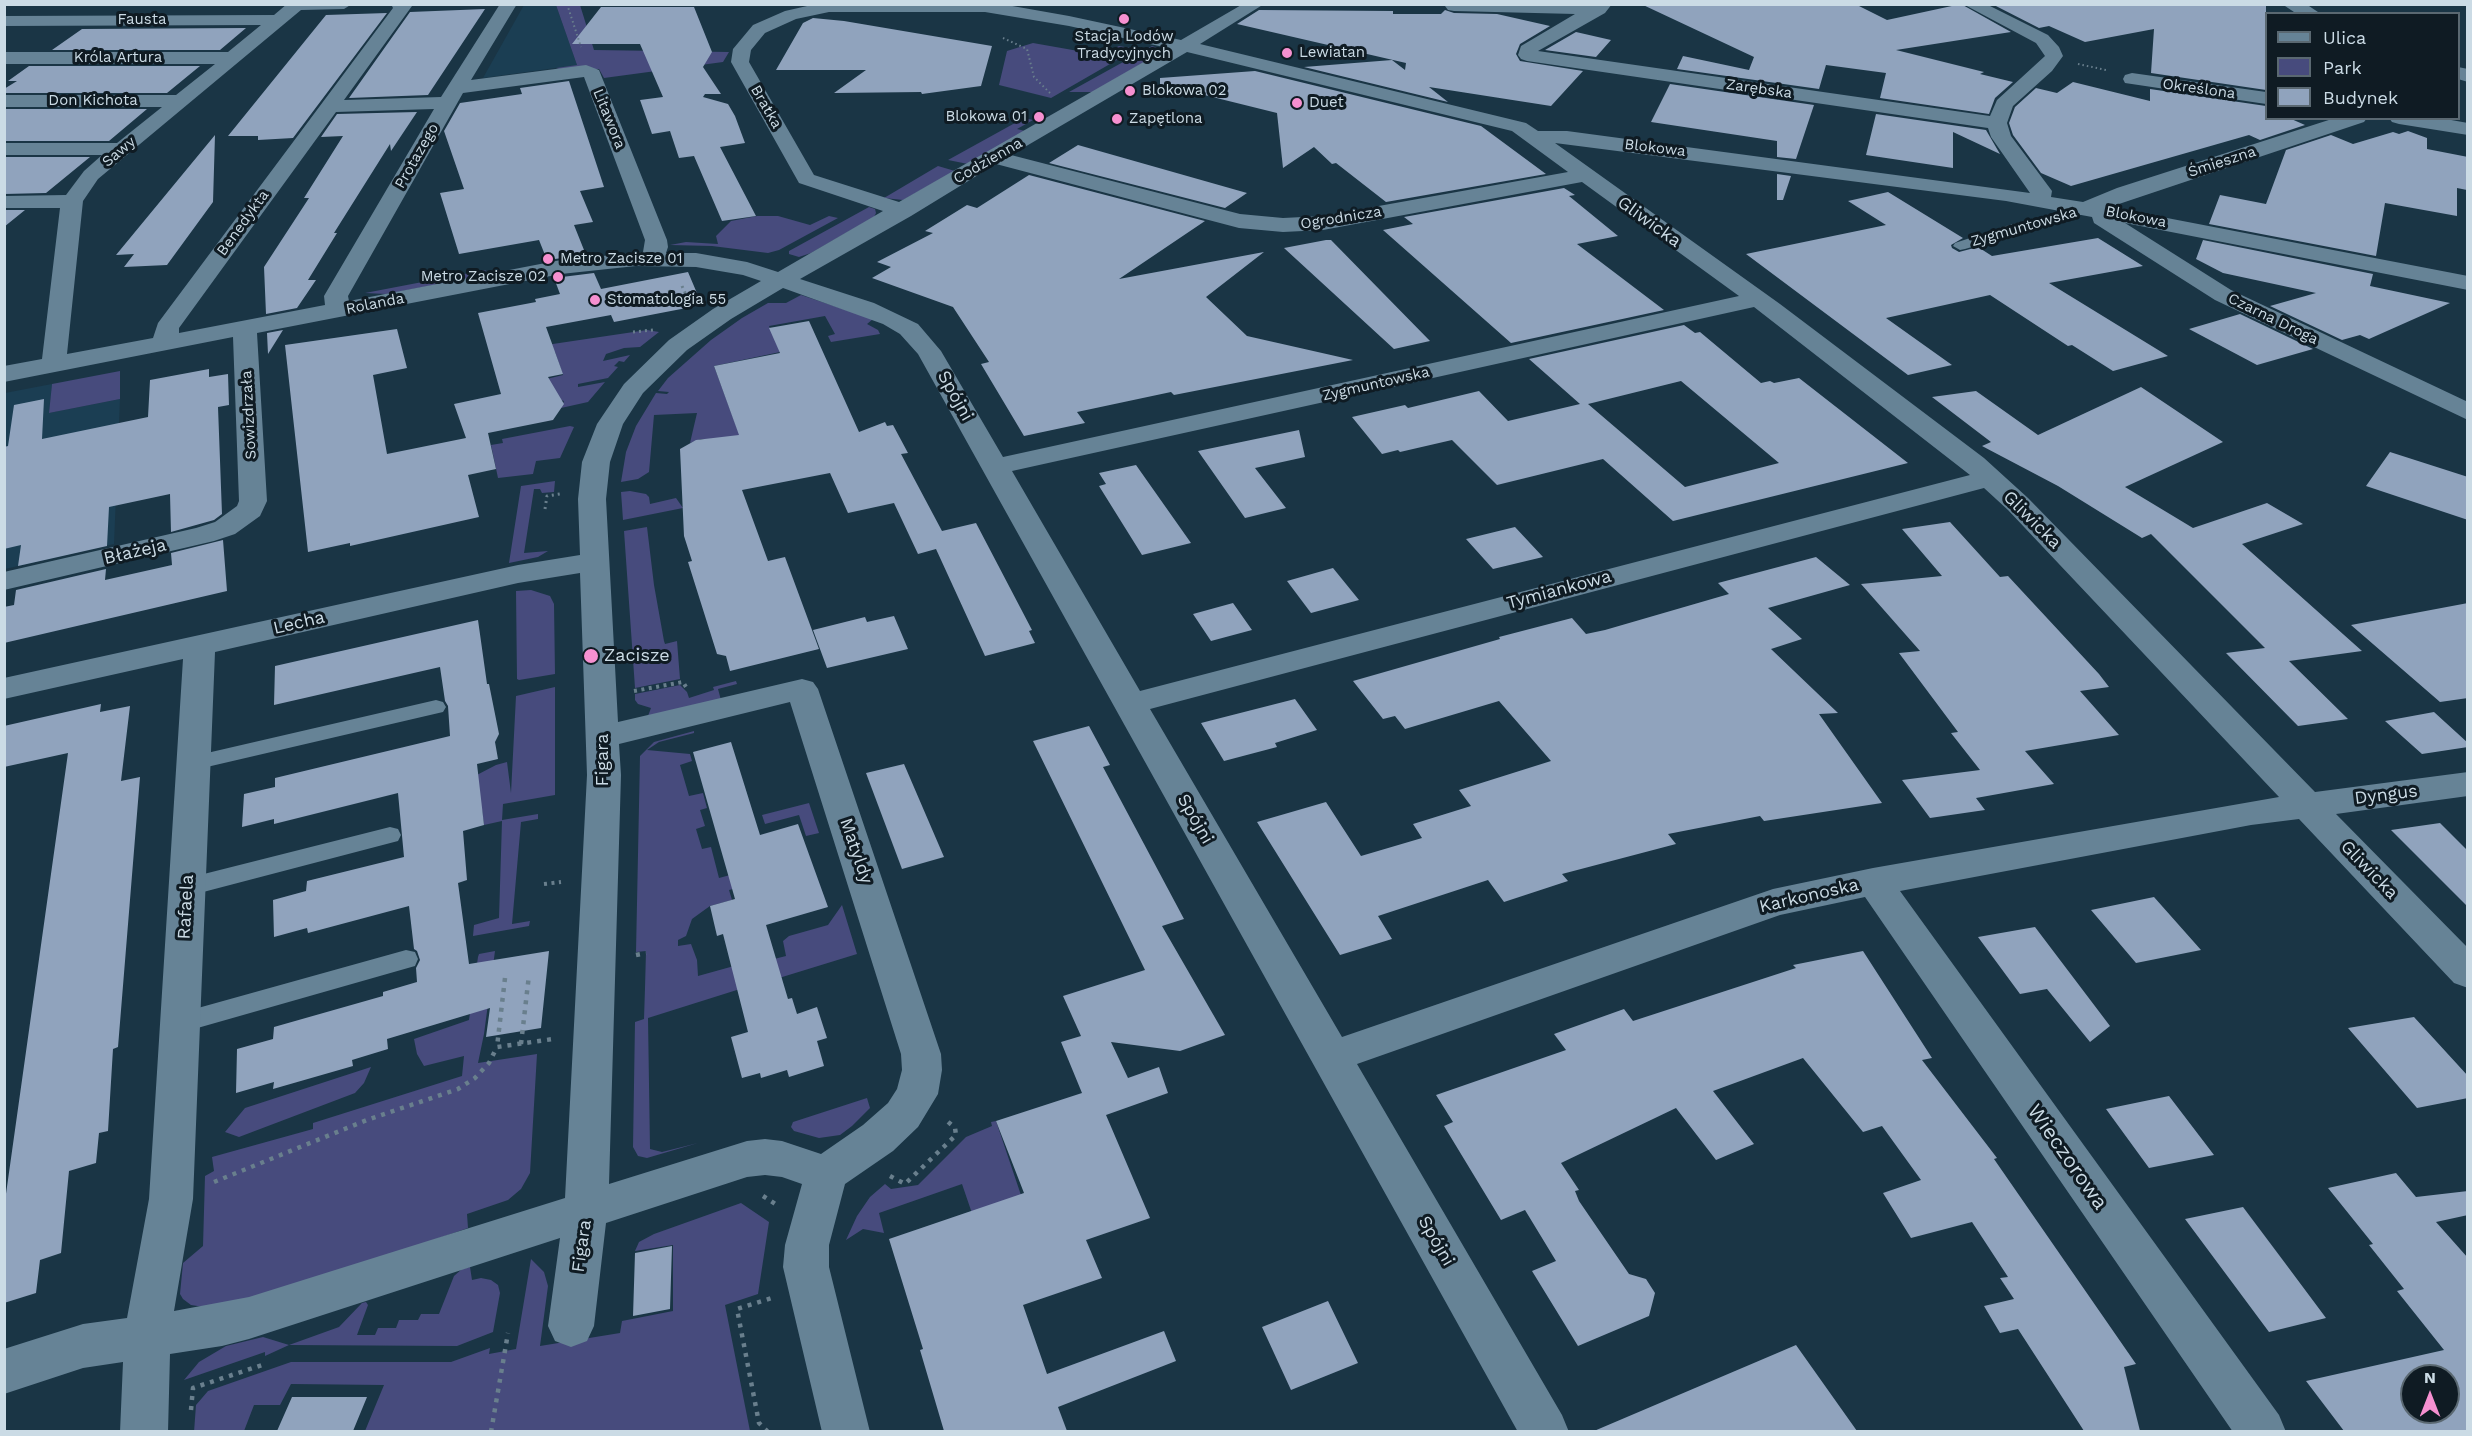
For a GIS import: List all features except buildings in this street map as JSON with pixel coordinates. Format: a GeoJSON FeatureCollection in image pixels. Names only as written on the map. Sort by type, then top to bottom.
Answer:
{"type":"FeatureCollection","features":[{"type":"Feature","properties":{"kind":"street"},"geometry":{"type":"LineString","coordinates":[[298,5],[344,4]]}},
{"type":"Feature","properties":{"kind":"street","name":"Benedykta"},"geometry":{"type":"LineString","coordinates":[[165,343],[166,328],[402,8],[399,4]]}},
{"type":"Feature","properties":{"kind":"street","name":"Protazego"},"geometry":{"type":"LineString","coordinates":[[338,311],[336,296],[452,95],[509,4]]}},
{"type":"Feature","properties":{"kind":"street","name":"Codzienna"},"geometry":{"type":"LineString","coordinates":[[782,280],[1256,4]]}},
{"type":"Feature","properties":{"kind":"street"},"geometry":{"type":"LineString","coordinates":[[1971,4],[2042,39],[2050,47],[2054,56],[2004,104],[1996,123],[2001,137],[2041,192],[2040,200]]}},
{"type":"Feature","properties":{"kind":"street"},"geometry":{"type":"LineString","coordinates":[[2290,4],[2308,12]]}},
{"type":"Feature","properties":{"kind":"street","name":"Sawy"},"geometry":{"type":"LineString","coordinates":[[54,364],[72,201],[91,176],[298,5]]}},
{"type":"Feature","properties":{"kind":"street","name":"Blokowa"},"geometry":{"type":"LineString","coordinates":[[849,6],[988,6],[1185,46],[1519,127],[1535,137],[1567,137],[2040,200],[2468,283]]}},
{"type":"Feature","properties":{"kind":"street","name":"Bratka"},"geometry":{"type":"LineString","coordinates":[[849,6],[810,11],[766,24],[753,34],[742,49],[740,62],[806,179],[903,211]]}},
{"type":"Feature","properties":{"kind":"street"},"geometry":{"type":"LineString","coordinates":[[1454,6],[1601,7]]}},
{"type":"Feature","properties":{"kind":"street","name":"Zarębska"},"geometry":{"type":"LineString","coordinates":[[1601,7],[1527,50],[1527,55],[1532,58],[1996,123]]}},
{"type":"Feature","properties":{"kind":"street","name":"Fausta"},"geometry":{"type":"LineString","coordinates":[[4,21],[279,20]]}},
{"type":"Feature","properties":{"kind":"street","name":"Króla Artura"},"geometry":{"type":"LineString","coordinates":[[4,58],[232,58]]}},
{"type":"Feature","properties":{"kind":"street","name":"Litawora"},"geometry":{"type":"LineString","coordinates":[[452,95],[563,72],[586,71],[592,74],[656,240],[657,247],[652,258]]}},
{"type":"Feature","properties":{"kind":"street","name":"Określona"},"geometry":{"type":"LineString","coordinates":[[2132,79],[2265,98]]}},
{"type":"Feature","properties":{"kind":"street"},"geometry":{"type":"LineString","coordinates":[[329,106],[452,95]]}},
{"type":"Feature","properties":{"kind":"street","name":"Don Kichota"},"geometry":{"type":"LineString","coordinates":[[4,101],[182,101]]}},
{"type":"Feature","properties":{"kind":"street","name":"Śmieszna"},"geometry":{"type":"LineString","coordinates":[[2088,208],[2125,193],[2351,120]]}},
{"type":"Feature","properties":{"kind":"street"},"geometry":{"type":"LineString","coordinates":[[2412,120],[2468,129]]}},
{"type":"Feature","properties":{"kind":"street","name":"Gliwicka"},"geometry":{"type":"LineString","coordinates":[[1535,137],[1757,299],[1959,452],[1989,478],[2018,504],[2306,805],[2452,937],[2468,973]]}},
{"type":"Feature","properties":{"kind":"street"},"geometry":{"type":"LineString","coordinates":[[4,149],[123,149]]}},
{"type":"Feature","properties":{"kind":"street","name":"Ogrodnicza"},"geometry":{"type":"LineString","coordinates":[[994,157],[1239,220],[1272,225],[1323,223],[1586,175]]}},
{"type":"Feature","properties":{"kind":"street"},"geometry":{"type":"LineString","coordinates":[[4,201],[72,201]]}},
{"type":"Feature","properties":{"kind":"street","name":"Czarna Droga"},"geometry":{"type":"LineString","coordinates":[[2088,208],[2223,295],[2468,412]]}},
{"type":"Feature","properties":{"kind":"street","name":"Rolanda"},"geometry":{"type":"LineString","coordinates":[[4,374],[561,267],[603,261],[652,258],[718,263],[782,280]]}},
{"type":"Feature","properties":{"kind":"street","name":"Spójni"},"geometry":{"type":"LineString","coordinates":[[782,280],[892,319],[916,335],[929,351],[1545,1431]]}},
{"type":"Feature","properties":{"kind":"street","name":"Figara"},"geometry":{"type":"LineString","coordinates":[[571,1326],[586,1210],[602,829],[603,737],[592,500],[594,471],[605,435],[624,401],[652,367],[678,345],[722,314],[782,280]]}},
{"type":"Feature","properties":{"kind":"street","name":"Zygmuntowska"},"geometry":{"type":"LineString","coordinates":[[994,467],[1757,299]]}},
{"type":"Feature","properties":{"kind":"street","name":"Sowizdrzała"},"geometry":{"type":"LineString","coordinates":[[245,328],[253,501]]}},
{"type":"Feature","properties":{"kind":"street","name":"Tymiankowa"},"geometry":{"type":"LineString","coordinates":[[1130,704],[1989,478]]}},
{"type":"Feature","properties":{"kind":"street","name":"Błażeja"},"geometry":{"type":"LineString","coordinates":[[4,581],[184,541],[225,528],[250,510],[253,501]]}},
{"type":"Feature","properties":{"kind":"street","name":"Lecha"},"geometry":{"type":"LineString","coordinates":[[4,689],[518,574],[595,562]]}},
{"type":"Feature","properties":{"kind":"street","name":"Rafaela"},"geometry":{"type":"LineString","coordinates":[[144,1431],[147,1336],[172,1184],[200,645]]}},
{"type":"Feature","properties":{"kind":"street","name":"Matyldy"},"geometry":{"type":"LineString","coordinates":[[603,737],[802,689],[921,1054],[917,1094],[903,1115],[878,1138],[826,1174]]}},
{"type":"Feature","properties":{"kind":"street","name":"Dyngus"},"geometry":{"type":"LineString","coordinates":[[2306,805],[2468,784]]}},
{"type":"Feature","properties":{"kind":"street","name":"Karkonoska"},"geometry":{"type":"LineString","coordinates":[[1331,1057],[1773,903],[1873,881],[2306,805]]}},
{"type":"Feature","properties":{"kind":"street","name":"Wieczorowa"},"geometry":{"type":"LineString","coordinates":[[1873,881],[2262,1431]]}},
{"type":"Feature","properties":{"kind":"street"},"geometry":{"type":"LineString","coordinates":[[4,1372],[83,1346],[222,1325],[249,1318],[586,1210],[747,1160],[765,1157],[826,1174],[807,1245],[806,1267],[846,1431]]}},
{"type":"Feature","properties":{"kind":"lane","name":"Zygmuntowska"},"geometry":{"type":"LineString","coordinates":[[1960,246],[2010,229],[2088,208]]}},
{"type":"Feature","properties":{"kind":"lane"},"geometry":{"type":"LineString","coordinates":[[194,763],[436,707]]}},
{"type":"Feature","properties":{"kind":"lane"},"geometry":{"type":"LineString","coordinates":[[188,886],[390,834]]}},
{"type":"Feature","properties":{"kind":"lane"},"geometry":{"type":"LineString","coordinates":[[180,1023],[406,959]]}},
{"type":"Feature","properties":{"kind":"path"},"geometry":{"type":"LineString","coordinates":[[567,4],[581,47],[590,51],[586,71]]}},
{"type":"Feature","properties":{"kind":"path"},"geometry":{"type":"LineString","coordinates":[[1287,4],[1454,6]]}},
{"type":"Feature","properties":{"kind":"path"},"geometry":{"type":"LineString","coordinates":[[999,36],[1027,49],[1034,77],[1055,98]]}},
{"type":"Feature","properties":{"kind":"path"},"geometry":{"type":"LineString","coordinates":[[669,290],[674,302]]}},
{"type":"Feature","properties":{"kind":"path"},"geometry":{"type":"LineString","coordinates":[[684,290],[687,297]]}},
{"type":"Feature","properties":{"kind":"path"},"geometry":{"type":"LineString","coordinates":[[545,509],[547,496],[566,493]]}},
{"type":"Feature","properties":{"kind":"path"},"geometry":{"type":"LineString","coordinates":[[544,885],[562,882],[561,887]]}},
{"type":"Feature","properties":{"kind":"path"},"geometry":{"type":"LineString","coordinates":[[636,955],[646,953]]}},
{"type":"Feature","properties":{"kind":"path"},"geometry":{"type":"LineString","coordinates":[[521,1044],[529,975]]}},
{"type":"Feature","properties":{"kind":"path"},"geometry":{"type":"LineString","coordinates":[[172,1184],[458,1089],[475,1078],[489,1063],[497,1047],[505,978]]}},
{"type":"Feature","properties":{"kind":"path"},"geometry":{"type":"LineString","coordinates":[[497,1047],[553,1039]]}},
{"type":"Feature","properties":{"kind":"path"},"geometry":{"type":"LineString","coordinates":[[768,1431],[759,1423],[737,1309],[772,1298],[772,1289]]}},
{"type":"Feature","properties":{"kind":"path"},"geometry":{"type":"LineString","coordinates":[[491,1431],[508,1332]]}},
{"type":"Feature","properties":{"kind":"path"},"geometry":{"type":"LineString","coordinates":[[190,1421],[193,1388],[265,1364]]}},
{"type":"Feature","properties":{"kind":"shaded area"},"geometry":{"type":"Polygon","coordinates":[[[524,5],[556,5],[577,65],[483,78],[524,5]]]}},
{"type":"Feature","properties":{"kind":"shaded area"},"geometry":{"type":"Polygon","coordinates":[[[52,384],[49,413],[120,399],[114,544],[5,569],[5,393],[52,384]]]}},
{"type":"Feature","properties":{"kind":"green space"},"geometry":{"type":"Polygon","coordinates":[[[556,5],[580,5],[594,50],[729,52],[723,62],[604,78],[599,69],[562,70],[556,68],[577,65],[556,5]]]}},
{"type":"Feature","properties":{"kind":"green space"},"geometry":{"type":"Polygon","coordinates":[[[1033,43],[1101,55],[1119,46],[1136,49],[1051,98],[999,85],[1007,51],[1033,43]]]}},
{"type":"Feature","properties":{"kind":"green space"},"geometry":{"type":"Polygon","coordinates":[[[1152,46],[1161,49],[1160,53],[1093,92],[1069,92],[1152,46]]]}},
{"type":"Feature","properties":{"kind":"green space"},"geometry":{"type":"Polygon","coordinates":[[[1024,118],[1033,120],[1017,129],[1025,131],[968,164],[948,160],[1024,118]]]}},
{"type":"Feature","properties":{"kind":"green space"},"geometry":{"type":"Polygon","coordinates":[[[938,166],[955,171],[903,200],[884,198],[938,166]]]}},
{"type":"Feature","properties":{"kind":"green space"},"geometry":{"type":"Polygon","coordinates":[[[869,207],[875,209],[874,217],[811,253],[799,257],[789,254],[789,251],[869,207]]]}},
{"type":"Feature","properties":{"kind":"green space"},"geometry":{"type":"Polygon","coordinates":[[[757,216],[778,216],[810,225],[829,216],[838,218],[779,250],[768,253],[712,246],[670,245],[686,242],[718,244],[716,236],[731,221],[757,216]]]}},
{"type":"Feature","properties":{"kind":"green space"},"geometry":{"type":"Polygon","coordinates":[[[485,270],[487,272],[482,276],[386,294],[365,293],[485,270]]]}},
{"type":"Feature","properties":{"kind":"green space"},"geometry":{"type":"Polygon","coordinates":[[[801,295],[873,319],[867,324],[878,330],[880,334],[831,342],[828,336],[835,334],[825,316],[769,326],[780,352],[714,366],[741,439],[701,439],[690,443],[697,413],[654,415],[649,472],[638,479],[621,482],[626,452],[636,426],[656,393],[667,394],[669,392],[658,391],[668,378],[711,340],[742,318],[768,303],[786,303],[801,295]]]}},
{"type":"Feature","properties":{"kind":"green space"},"geometry":{"type":"Polygon","coordinates":[[[647,330],[659,332],[640,347],[624,348],[606,354],[603,361],[630,355],[624,362],[619,361],[614,366],[618,367],[608,378],[578,384],[578,387],[605,382],[588,402],[561,408],[564,401],[514,387],[563,375],[555,352],[546,345],[647,330]]]}},
{"type":"Feature","properties":{"kind":"green space"},"geometry":{"type":"Polygon","coordinates":[[[120,371],[120,399],[49,413],[52,384],[120,371]]]}},
{"type":"Feature","properties":{"kind":"green space"},"geometry":{"type":"Polygon","coordinates":[[[574,427],[560,458],[536,461],[533,474],[498,478],[491,445],[503,443],[502,439],[574,427]]]}},
{"type":"Feature","properties":{"kind":"green space"},"geometry":{"type":"Polygon","coordinates":[[[555,481],[554,492],[542,493],[540,489],[534,489],[524,553],[548,551],[538,557],[509,563],[521,486],[555,481]]]}},
{"type":"Feature","properties":{"kind":"green space"},"geometry":{"type":"Polygon","coordinates":[[[621,492],[646,494],[650,504],[676,498],[683,508],[623,520],[621,492]]]}},
{"type":"Feature","properties":{"kind":"green space"},"geometry":{"type":"Polygon","coordinates":[[[647,527],[664,641],[665,644],[677,641],[680,679],[635,688],[624,531],[647,527]]]}},
{"type":"Feature","properties":{"kind":"green space"},"geometry":{"type":"Polygon","coordinates":[[[531,590],[550,596],[554,604],[555,674],[519,680],[517,679],[516,591],[531,590]]]}},
{"type":"Feature","properties":{"kind":"green space"},"geometry":{"type":"Polygon","coordinates":[[[736,681],[737,684],[718,689],[721,700],[648,716],[651,708],[638,704],[635,700],[635,694],[680,685],[689,698],[714,690],[713,687],[736,681]]]}},
{"type":"Feature","properties":{"kind":"green space"},"geometry":{"type":"Polygon","coordinates":[[[555,687],[555,795],[503,804],[502,820],[538,814],[538,819],[521,822],[512,924],[530,921],[529,926],[473,936],[474,925],[499,918],[502,821],[484,825],[482,810],[471,778],[507,762],[511,793],[516,696],[555,687]]]}},
{"type":"Feature","properties":{"kind":"green space"},"geometry":{"type":"Polygon","coordinates":[[[694,731],[694,733],[659,742],[647,750],[690,754],[692,761],[680,765],[689,796],[703,793],[707,808],[700,810],[705,826],[696,829],[702,849],[711,847],[719,878],[745,871],[771,879],[729,890],[732,900],[710,906],[692,919],[686,936],[678,940],[678,946],[691,944],[697,960],[698,976],[734,966],[740,989],[648,1018],[650,1149],[662,1152],[698,1143],[647,1158],[638,1156],[633,1147],[635,1022],[644,1019],[646,951],[636,952],[640,756],[654,742],[694,731]]]}},
{"type":"Feature","properties":{"kind":"green space"},"geometry":{"type":"Polygon","coordinates":[[[809,803],[819,833],[806,836],[799,815],[765,824],[762,815],[809,803]]]}},
{"type":"Feature","properties":{"kind":"green space"},"geometry":{"type":"Polygon","coordinates":[[[842,905],[857,954],[779,978],[774,959],[786,956],[783,941],[789,936],[828,925],[842,905]]]}},
{"type":"Feature","properties":{"kind":"green space"},"geometry":{"type":"Polygon","coordinates":[[[495,951],[478,1063],[537,1054],[530,1173],[521,1189],[508,1200],[467,1214],[468,1228],[376,1260],[260,1297],[204,1307],[191,1305],[183,1299],[180,1294],[183,1263],[203,1246],[205,1176],[214,1171],[212,1157],[313,1129],[313,1123],[462,1076],[464,1056],[424,1066],[417,1054],[414,1039],[469,1020],[479,954],[495,951]]]}},
{"type":"Feature","properties":{"kind":"green space"},"geometry":{"type":"Polygon","coordinates":[[[371,1067],[364,1083],[355,1093],[239,1137],[225,1132],[245,1108],[371,1067]]]}},
{"type":"Feature","properties":{"kind":"green space"},"geometry":{"type":"Polygon","coordinates":[[[867,1098],[870,1108],[840,1135],[819,1138],[794,1131],[791,1127],[793,1122],[867,1098]]]}},
{"type":"Feature","properties":{"kind":"green space"},"geometry":{"type":"Polygon","coordinates":[[[996,1121],[1026,1210],[991,1269],[962,1184],[879,1213],[884,1233],[863,1229],[846,1240],[857,1216],[870,1197],[885,1184],[891,1189],[918,1185],[966,1137],[992,1126],[991,1122],[996,1121]]]}},
{"type":"Feature","properties":{"kind":"green space"},"geometry":{"type":"Polygon","coordinates":[[[741,1203],[769,1222],[758,1294],[725,1305],[750,1431],[365,1431],[384,1385],[291,1384],[280,1405],[254,1405],[244,1431],[194,1432],[196,1405],[208,1391],[291,1362],[451,1362],[490,1348],[489,1354],[516,1349],[531,1259],[544,1272],[548,1286],[540,1346],[620,1333],[622,1321],[673,1311],[673,1245],[635,1251],[639,1242],[654,1234],[741,1203]]]}},
{"type":"Feature","properties":{"kind":"green space"},"geometry":{"type":"Polygon","coordinates":[[[470,1267],[472,1280],[481,1278],[491,1280],[498,1285],[500,1293],[493,1332],[457,1346],[289,1345],[339,1327],[362,1303],[366,1302],[368,1305],[357,1335],[375,1335],[378,1328],[396,1328],[399,1320],[418,1320],[421,1314],[439,1314],[454,1276],[462,1269],[470,1267]]]}},
{"type":"Feature","properties":{"kind":"green space"},"geometry":{"type":"Polygon","coordinates":[[[263,1337],[289,1345],[265,1356],[265,1352],[184,1380],[199,1362],[226,1346],[263,1337]]]}},
{"type":"Feature","properties":{"kind":"place","name":"Stacja Lodów Tradycyjnych"},"geometry":{"type":"Point","coordinates":[1124,19]}},
{"type":"Feature","properties":{"kind":"place","name":"Lewiatan"},"geometry":{"type":"Point","coordinates":[1287,53]}},
{"type":"Feature","properties":{"kind":"place","name":"Blokowa 02"},"geometry":{"type":"Point","coordinates":[1130,91]}},
{"type":"Feature","properties":{"kind":"place","name":"Duet"},"geometry":{"type":"Point","coordinates":[1297,103]}},
{"type":"Feature","properties":{"kind":"place","name":"Blokowa 01"},"geometry":{"type":"Point","coordinates":[1039,117]}},
{"type":"Feature","properties":{"kind":"place","name":"Zapętlona"},"geometry":{"type":"Point","coordinates":[1117,119]}},
{"type":"Feature","properties":{"kind":"place","name":"Metro Zacisze 01"},"geometry":{"type":"Point","coordinates":[548,259]}},
{"type":"Feature","properties":{"kind":"place","name":"Metro Zacisze 02"},"geometry":{"type":"Point","coordinates":[558,277]}},
{"type":"Feature","properties":{"kind":"place","name":"Stomatologia 55"},"geometry":{"type":"Point","coordinates":[595,300]}},
{"type":"Feature","properties":{"kind":"place","name":"Zacisze"},"geometry":{"type":"Point","coordinates":[591,656]}}]}
